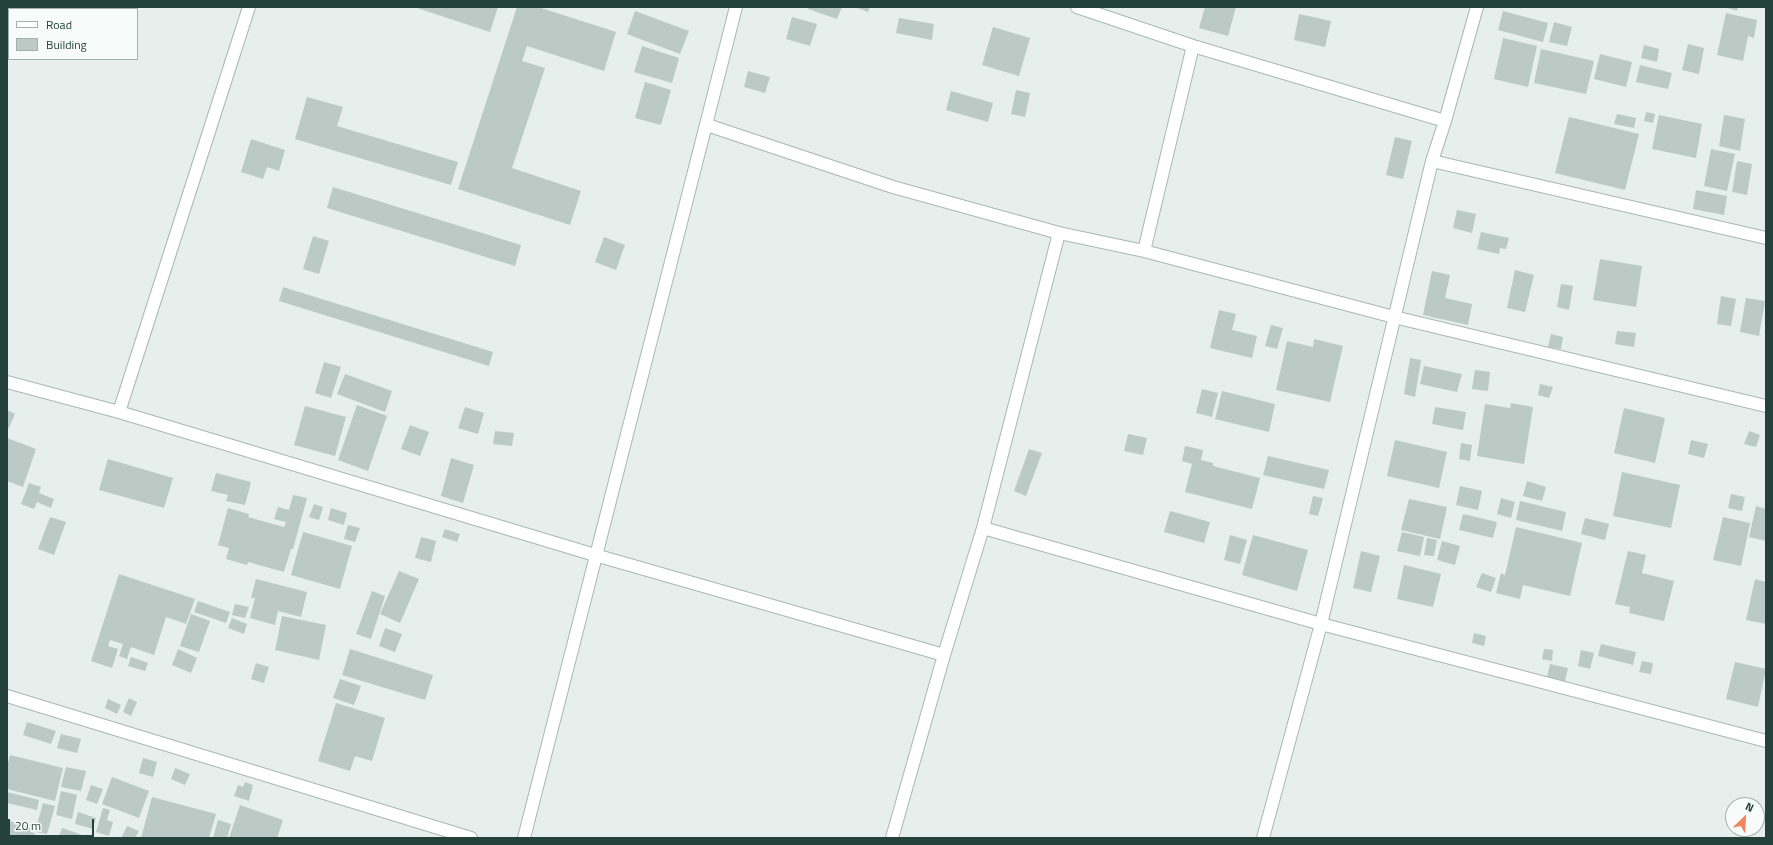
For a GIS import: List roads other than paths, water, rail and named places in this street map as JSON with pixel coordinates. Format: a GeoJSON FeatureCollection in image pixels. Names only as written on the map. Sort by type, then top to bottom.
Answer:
{"type":"FeatureCollection","features":[{"type":"Feature","properties":{"kind":"street"},"geometry":{"type":"LineString","coordinates":[[119,412],[249,7]]}},
{"type":"Feature","properties":{"kind":"street"},"geometry":{"type":"LineString","coordinates":[[524,838],[736,7]]}},
{"type":"Feature","properties":{"kind":"street"},"geometry":{"type":"LineString","coordinates":[[1077,7],[1193,46],[1445,121]]}},
{"type":"Feature","properties":{"kind":"street"},"geometry":{"type":"LineString","coordinates":[[1263,838],[1321,624],[1432,161],[1478,7]]}},
{"type":"Feature","properties":{"kind":"street"},"geometry":{"type":"LineString","coordinates":[[1144,251],[1193,46]]}},
{"type":"Feature","properties":{"kind":"street"},"geometry":{"type":"LineString","coordinates":[[707,125],[893,187],[1059,233],[1144,251],[1394,317],[1766,406]]}},
{"type":"Feature","properties":{"kind":"street"},"geometry":{"type":"LineString","coordinates":[[1432,161],[1766,238]]}},
{"type":"Feature","properties":{"kind":"street"},"geometry":{"type":"LineString","coordinates":[[892,838],[944,655],[983,528],[1059,233]]}},
{"type":"Feature","properties":{"kind":"street"},"geometry":{"type":"LineString","coordinates":[[7,382],[119,412],[595,555],[944,655]]}},
{"type":"Feature","properties":{"kind":"street"},"geometry":{"type":"LineString","coordinates":[[983,528],[1321,624],[1766,741]]}},
{"type":"Feature","properties":{"kind":"street"},"geometry":{"type":"LineString","coordinates":[[7,696],[471,838]]}}]}
